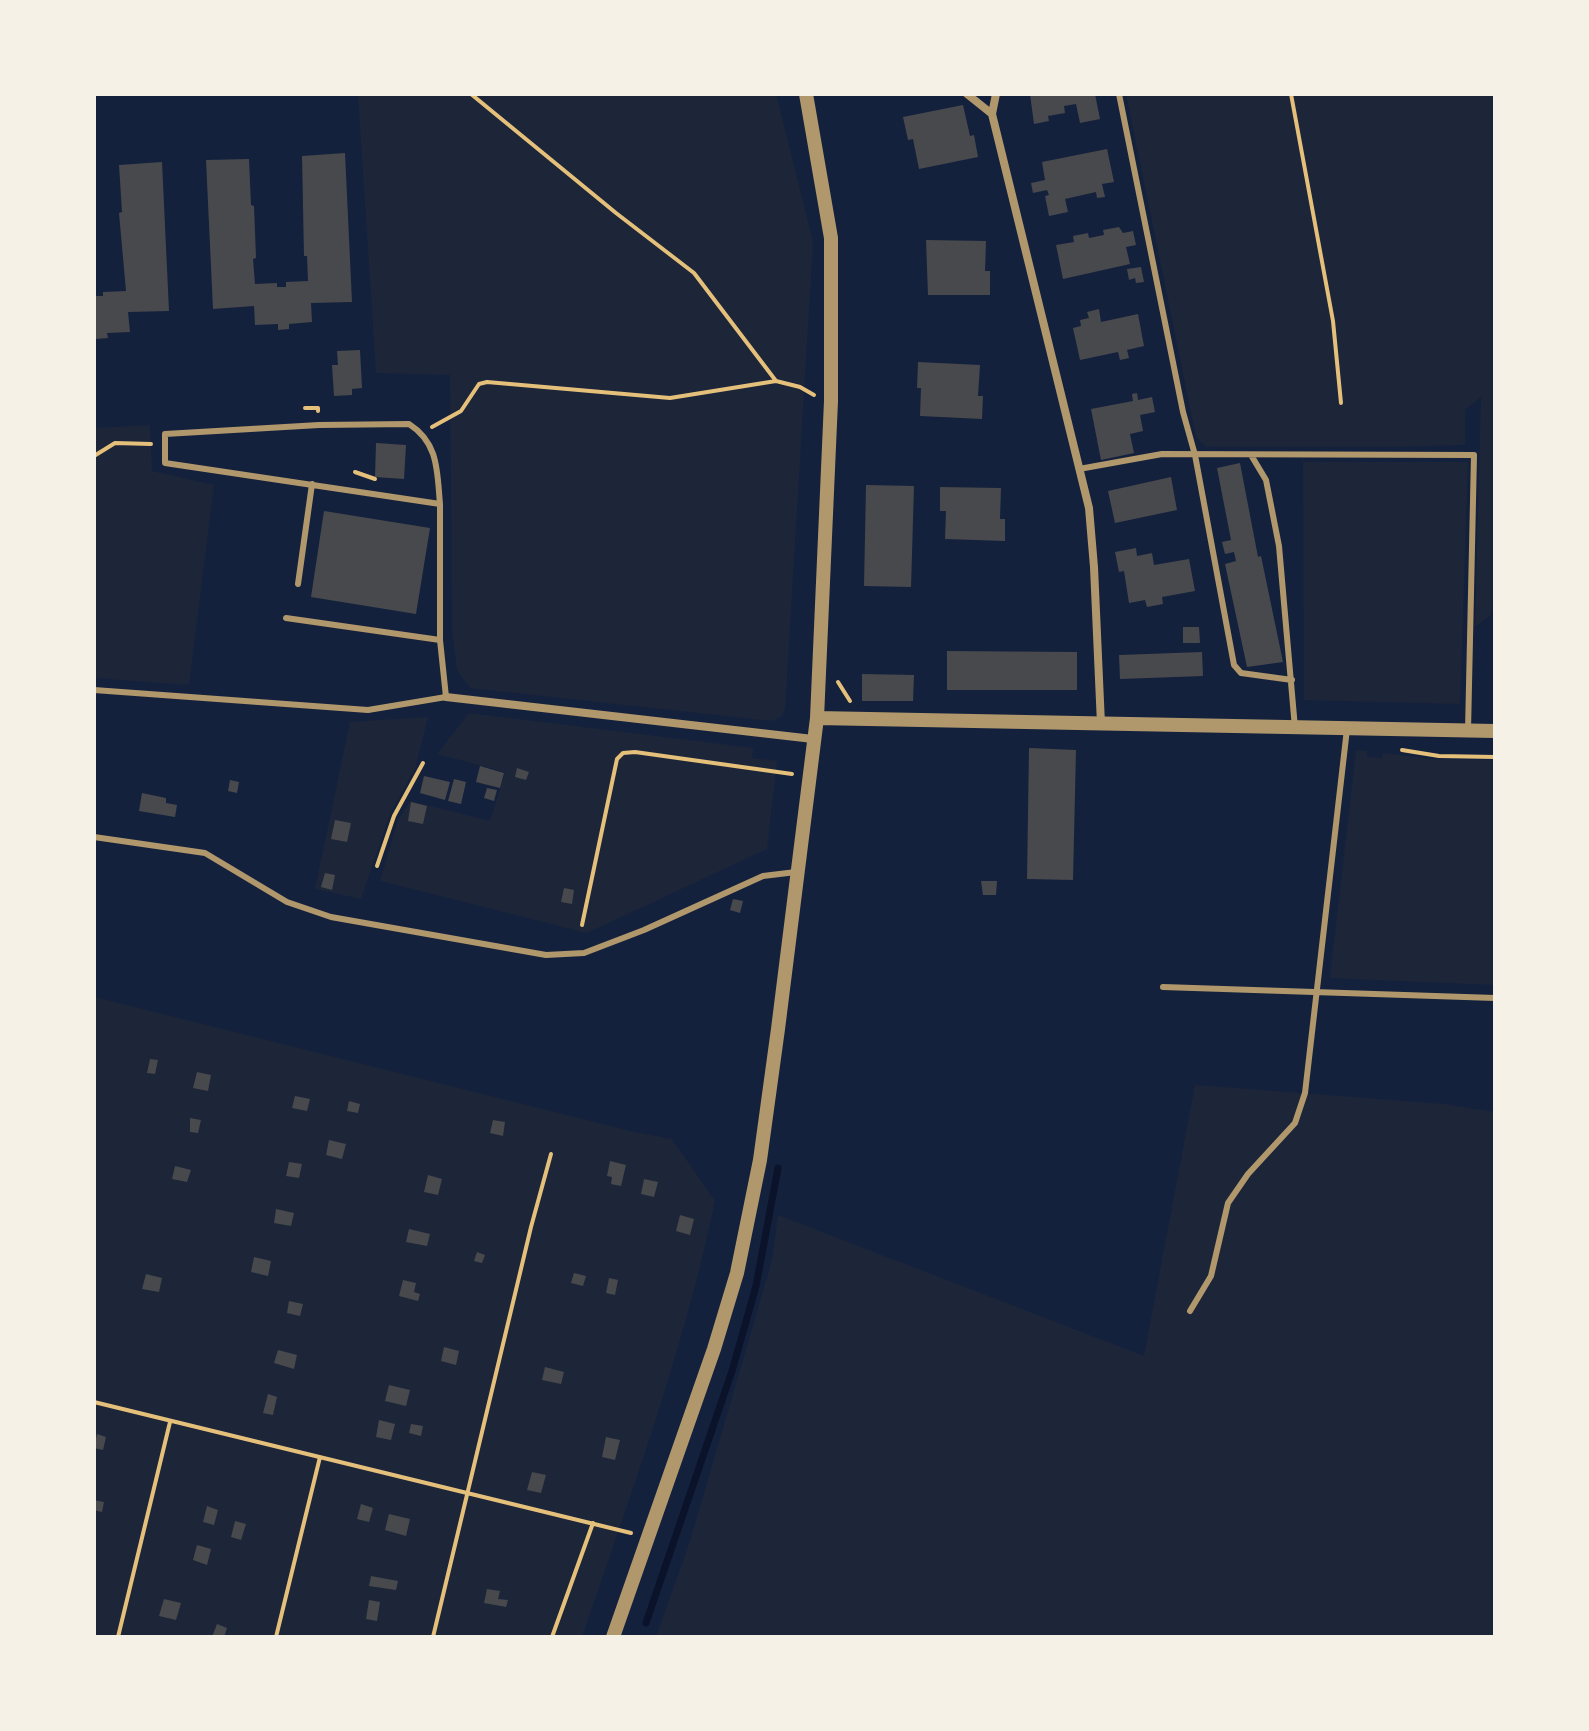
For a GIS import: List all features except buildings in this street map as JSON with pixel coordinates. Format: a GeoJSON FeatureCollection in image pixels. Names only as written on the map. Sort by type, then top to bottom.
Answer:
{"type":"FeatureCollection","features":[{"type":"Feature","properties":{"kind":"street"},"geometry":{"type":"LineString","coordinates":[[618,1635],[714,1349],[746,1240],[776,1044],[817,718],[831,401],[831,238],[806,94]]}},
{"type":"Feature","properties":{"kind":"street"},"geometry":{"type":"LineString","coordinates":[[967,94],[992,114]]}},
{"type":"Feature","properties":{"kind":"street"},"geometry":{"type":"LineString","coordinates":[[996,94],[992,114],[1089,508],[1101,724]]}},
{"type":"Feature","properties":{"kind":"street"},"geometry":{"type":"LineString","coordinates":[[446,697],[812,741]]}},
{"type":"Feature","properties":{"kind":"street"},"geometry":{"type":"LineString","coordinates":[[817,718],[1495,731]]}},
{"type":"Feature","properties":{"kind":"lane"},"geometry":{"type":"LineString","coordinates":[[1119,94],[1183,412],[1195,455],[1234,665],[1241,673],[1292,680]]}},
{"type":"Feature","properties":{"kind":"lane"},"geometry":{"type":"LineString","coordinates":[[94,690],[368,710],[446,697],[440,640],[440,504],[437,469],[430,444],[423,433],[409,424],[319,425],[165,434],[165,463],[440,504]]}},
{"type":"Feature","properties":{"kind":"lane"},"geometry":{"type":"LineString","coordinates":[[1079,469],[1162,454],[1474,455],[1468,731]]}},
{"type":"Feature","properties":{"kind":"lane"},"geometry":{"type":"LineString","coordinates":[[1251,455],[1266,480],[1279,546],[1295,728]]}},
{"type":"Feature","properties":{"kind":"lane"},"geometry":{"type":"LineString","coordinates":[[298,584],[312,484]]}},
{"type":"Feature","properties":{"kind":"lane"},"geometry":{"type":"LineString","coordinates":[[286,618],[440,640]]}},
{"type":"Feature","properties":{"kind":"lane"},"geometry":{"type":"LineString","coordinates":[[1190,1311],[1211,1276],[1228,1203],[1248,1174],[1295,1123],[1305,1093],[1347,729]]}},
{"type":"Feature","properties":{"kind":"lane"},"geometry":{"type":"LineString","coordinates":[[94,837],[205,853],[287,902],[331,917],[546,955],[584,953],[644,930],[763,876],[796,872]]}},
{"type":"Feature","properties":{"kind":"lane"},"geometry":{"type":"LineString","coordinates":[[1163,987],[1495,998]]}},
{"type":"Feature","properties":{"kind":"path"},"geometry":{"type":"LineString","coordinates":[[471,94],[694,273],[776,381]]}},
{"type":"Feature","properties":{"kind":"path"},"geometry":{"type":"LineString","coordinates":[[1291,94],[1333,321],[1341,403]]}},
{"type":"Feature","properties":{"kind":"path"},"geometry":{"type":"LineString","coordinates":[[423,433],[461,411],[479,384],[487,382],[670,398],[776,381],[800,387],[831,401]]}},
{"type":"Feature","properties":{"kind":"path"},"geometry":{"type":"LineString","coordinates":[[94,456],[115,443],[165,444]]}},
{"type":"Feature","properties":{"kind":"path"},"geometry":{"type":"LineString","coordinates":[[582,925],[617,759],[623,753],[635,752],[775,771]]}},
{"type":"Feature","properties":{"kind":"path"},"geometry":{"type":"LineString","coordinates":[[377,866],[394,816],[423,763]]}},
{"type":"Feature","properties":{"kind":"path"},"geometry":{"type":"LineString","coordinates":[[433,1637],[551,1154]]}},
{"type":"Feature","properties":{"kind":"path"},"geometry":{"type":"LineString","coordinates":[[94,1402],[619,1529]]}},
{"type":"Feature","properties":{"kind":"path"},"geometry":{"type":"LineString","coordinates":[[118,1637],[170,1421]]}},
{"type":"Feature","properties":{"kind":"path"},"geometry":{"type":"LineString","coordinates":[[276,1637],[320,1455]]}},
{"type":"Feature","properties":{"kind":"path"},"geometry":{"type":"LineString","coordinates":[[552,1637],[593,1523]]}},
{"type":"Feature","properties":{"kind":"shaded area"},"geometry":{"type":"Polygon","coordinates":[[[358,94],[776,94],[813,242],[785,709],[781,717],[771,721],[470,688],[457,670],[452,630],[450,375],[376,373],[358,94]]]}},
{"type":"Feature","properties":{"kind":"shaded area"},"geometry":{"type":"Polygon","coordinates":[[[1126,94],[1495,94],[1495,583],[1491,615],[1475,627],[1481,397],[1465,410],[1465,445],[1206,447],[1196,437],[1126,94]]]}},
{"type":"Feature","properties":{"kind":"shaded area"},"geometry":{"type":"Polygon","coordinates":[[[150,425],[152,471],[214,485],[189,685],[94,678],[94,428],[150,425]]]}},
{"type":"Feature","properties":{"kind":"shaded area"},"geometry":{"type":"Polygon","coordinates":[[[1303,462],[1468,462],[1460,704],[1304,700],[1303,462]]]}},
{"type":"Feature","properties":{"kind":"shaded area"},"geometry":{"type":"Polygon","coordinates":[[[469,713],[753,748],[752,758],[777,761],[767,849],[587,933],[380,881],[398,820],[410,801],[490,821],[505,772],[437,754],[469,713]]]}},
{"type":"Feature","properties":{"kind":"shaded area"},"geometry":{"type":"Polygon","coordinates":[[[428,717],[415,769],[390,814],[361,899],[315,889],[350,722],[428,717]]]}},
{"type":"Feature","properties":{"kind":"shaded area"},"geometry":{"type":"Polygon","coordinates":[[[1356,750],[1367,751],[1367,757],[1382,758],[1383,753],[1432,759],[1495,760],[1495,985],[1330,978],[1356,750]]]}},
{"type":"Feature","properties":{"kind":"shaded area"},"geometry":{"type":"Polygon","coordinates":[[[94,997],[672,1139],[715,1201],[672,1366],[582,1637],[94,1637],[94,997]]]}},
{"type":"Feature","properties":{"kind":"shaded area"},"geometry":{"type":"Polygon","coordinates":[[[1195,1085],[1444,1104],[1495,1112],[1495,1637],[656,1637],[690,1541],[762,1295],[773,1255],[778,1215],[1144,1356],[1195,1085]]]}},
{"type":"Feature","properties":{"kind":"waterway"},"geometry":{"type":"LineString","coordinates":[[646,1623],[732,1371],[756,1286],[778,1168]]}}]}
